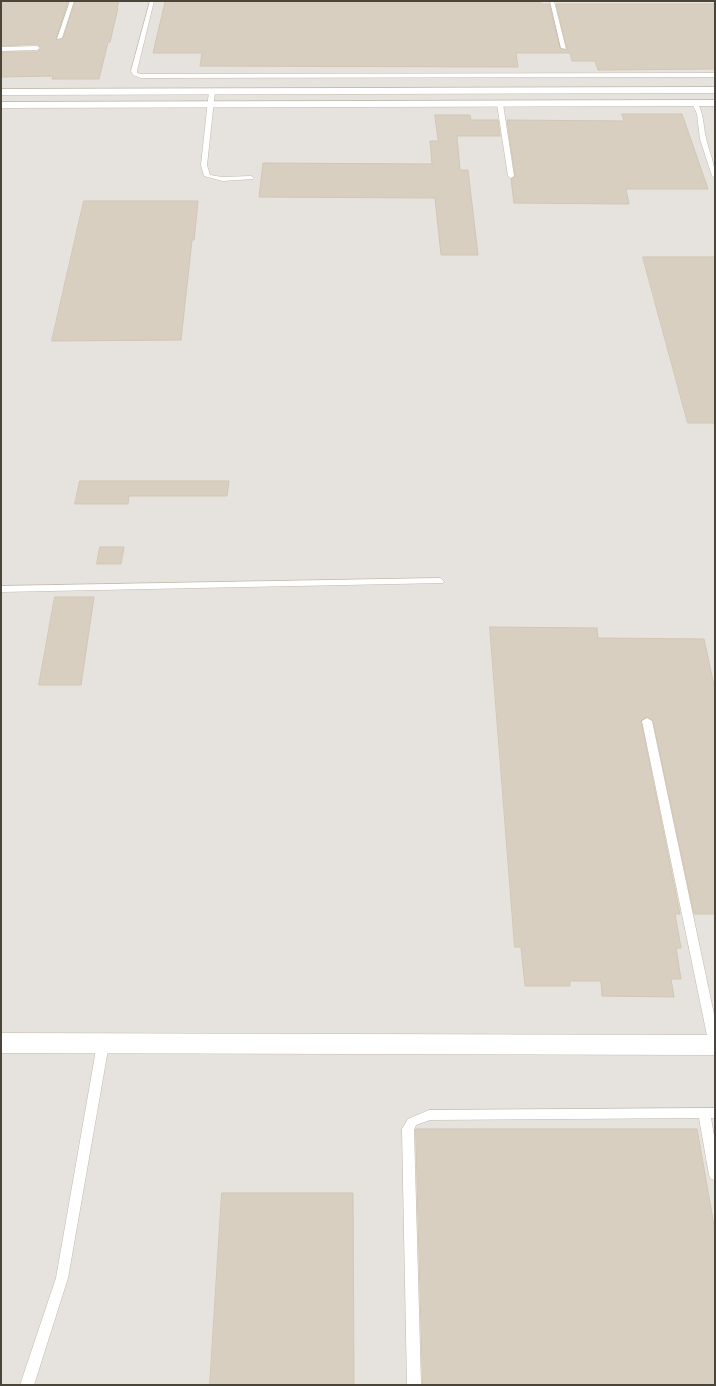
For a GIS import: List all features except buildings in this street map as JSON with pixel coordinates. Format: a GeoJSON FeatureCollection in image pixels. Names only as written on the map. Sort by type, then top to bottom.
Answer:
{"type":"FeatureCollection","features":[{"type":"Feature","properties":{"kind":"street"},"geometry":{"type":"LineString","coordinates":[[523,90],[527,104]]}},
{"type":"Feature","properties":{"kind":"street"},"geometry":{"type":"LineString","coordinates":[[1,92],[715,90]]}},
{"type":"Feature","properties":{"kind":"street"},"geometry":{"type":"LineString","coordinates":[[1,105],[715,103]]}},
{"type":"Feature","properties":{"kind":"street"},"geometry":{"type":"LineString","coordinates":[[1,1043],[715,1045]]}},
{"type":"Feature","properties":{"kind":"lane"},"geometry":{"type":"LineString","coordinates":[[59,38],[72,1]]}},
{"type":"Feature","properties":{"kind":"lane"},"geometry":{"type":"LineString","coordinates":[[152,1],[134,71],[135,74],[140,76],[715,75]]}},
{"type":"Feature","properties":{"kind":"lane"},"geometry":{"type":"LineString","coordinates":[[552,1],[564,48]]}},
{"type":"Feature","properties":{"kind":"lane"},"geometry":{"type":"LineString","coordinates":[[1,49],[38,48]]}},
{"type":"Feature","properties":{"kind":"lane"},"geometry":{"type":"LineString","coordinates":[[212,91],[204,165],[207,176],[222,179],[251,178]]}},
{"type":"Feature","properties":{"kind":"lane"},"geometry":{"type":"LineString","coordinates":[[695,103],[700,114],[703,139],[715,176]]}},
{"type":"Feature","properties":{"kind":"lane"},"geometry":{"type":"LineString","coordinates":[[500,104],[511,176]]}},
{"type":"Feature","properties":{"kind":"lane"},"geometry":{"type":"LineString","coordinates":[[1,589],[440,581]]}},
{"type":"Feature","properties":{"kind":"lane"},"geometry":{"type":"LineString","coordinates":[[647,721],[715,1045]]}},
{"type":"Feature","properties":{"kind":"lane"},"geometry":{"type":"LineString","coordinates":[[28,1385],[62,1278],[103,1044]]}},
{"type":"Feature","properties":{"kind":"lane"},"geometry":{"type":"LineString","coordinates":[[414,1385],[408,1129],[412,1122],[429,1115],[710,1113],[715,1175]]}},
{"type":"Feature","properties":{"kind":"shaded area"},"geometry":{"type":"Polygon","coordinates":[[[1,1],[715,1],[715,1385],[1,1385],[1,1]]]}}]}
